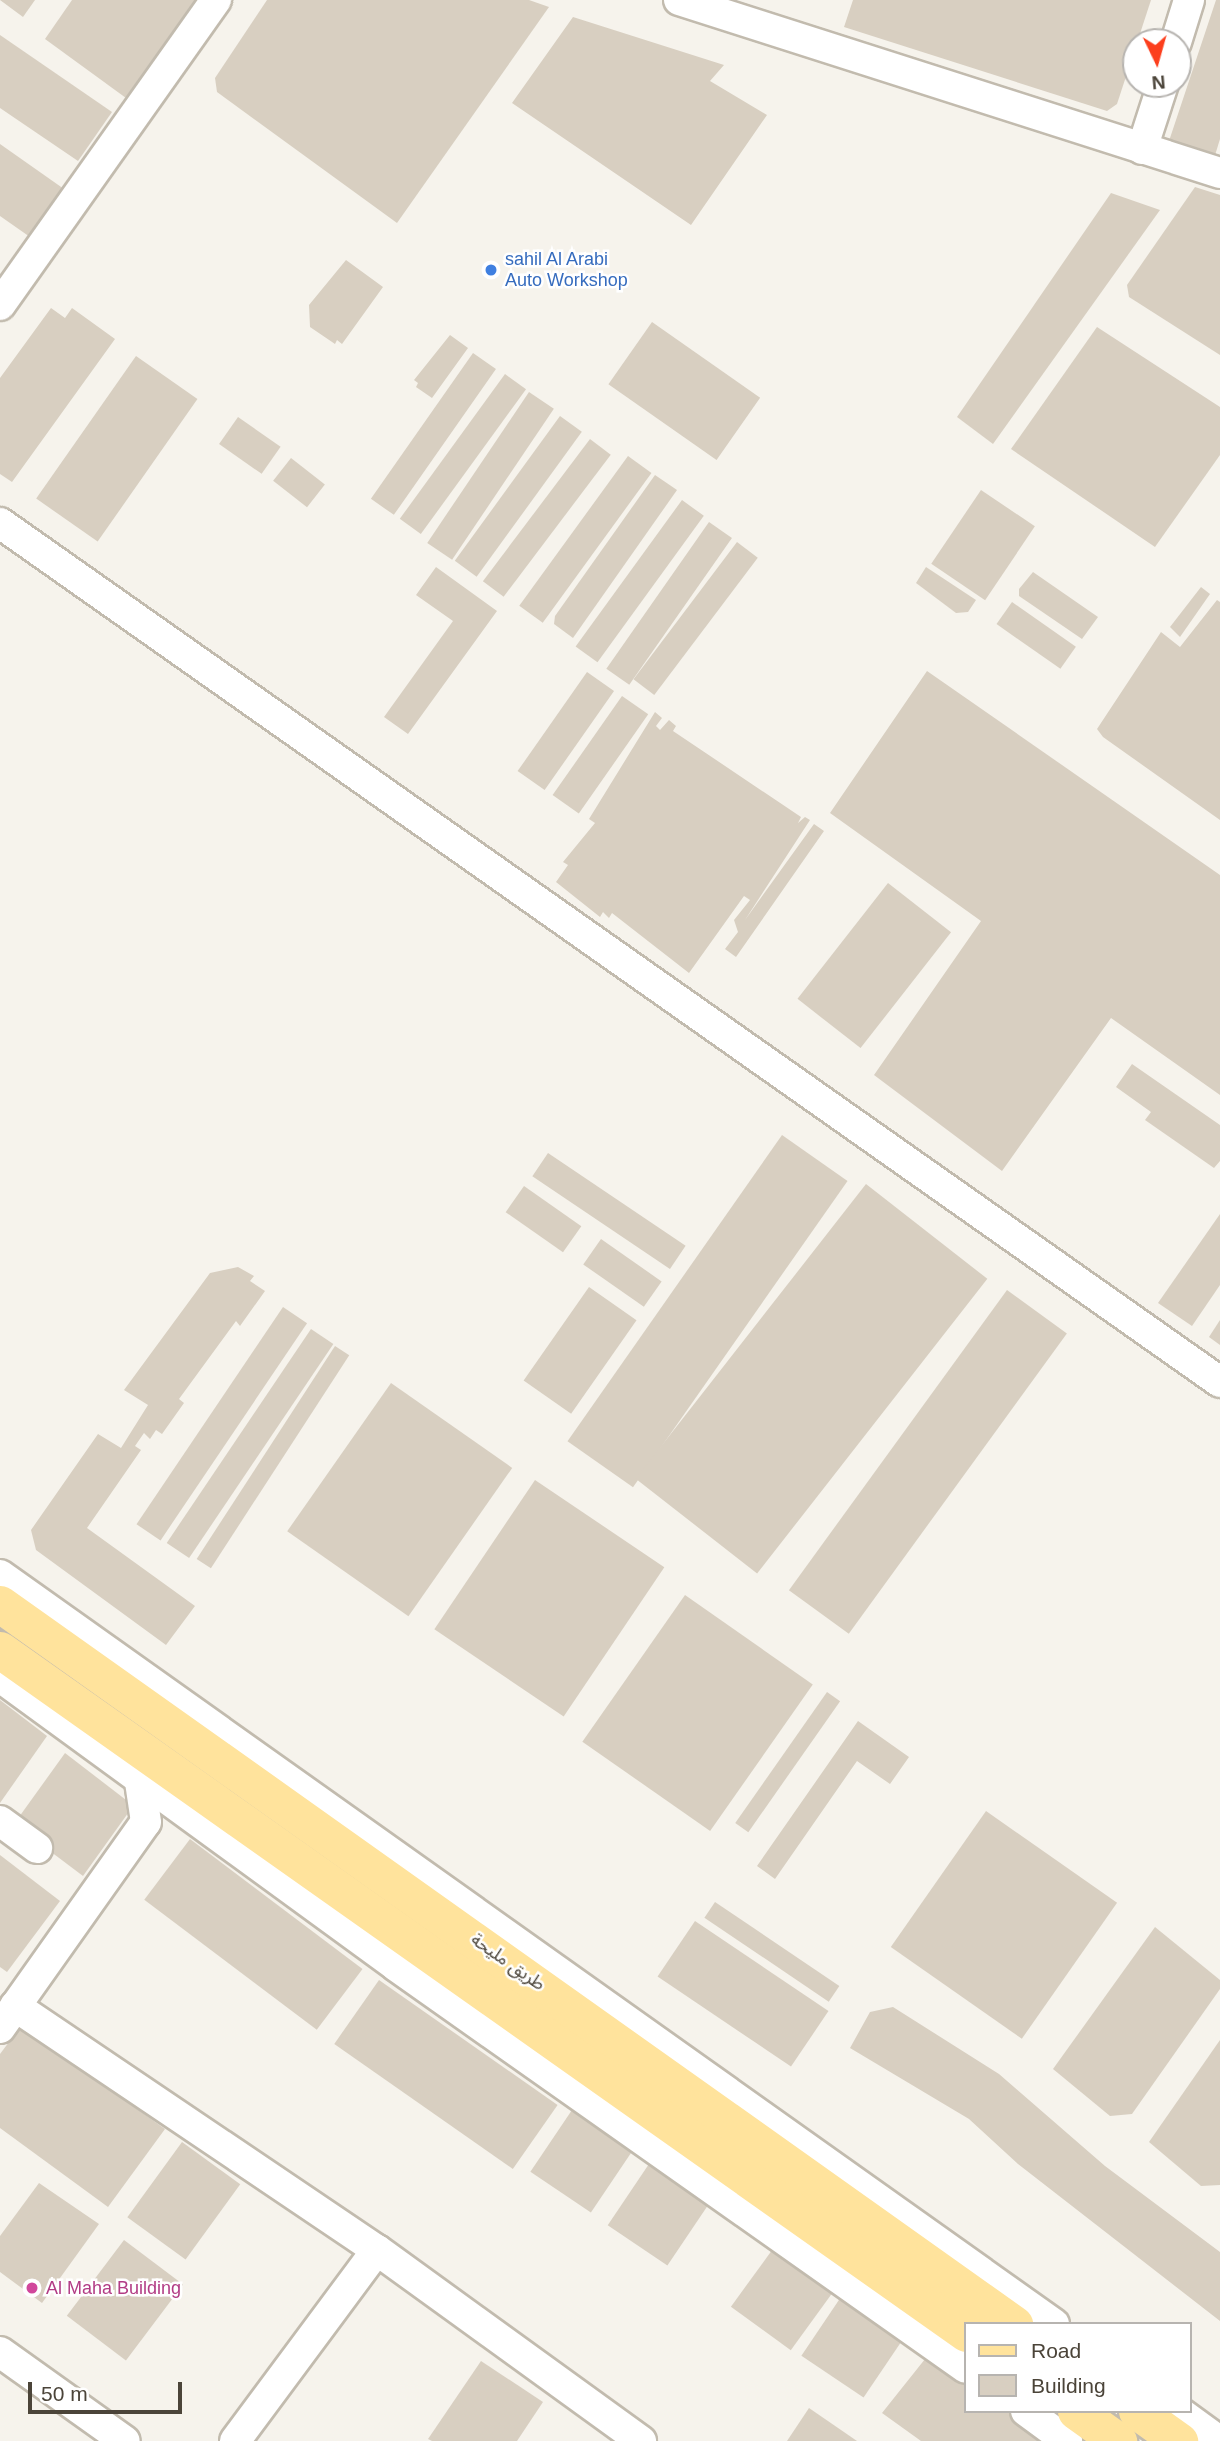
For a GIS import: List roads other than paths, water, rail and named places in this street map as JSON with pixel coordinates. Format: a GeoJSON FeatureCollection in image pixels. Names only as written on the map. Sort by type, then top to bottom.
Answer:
{"type":"FeatureCollection","features":[{"type":"Feature","properties":{"kind":"main road","name":"طريق مليحة"},"geometry":{"type":"LineString","coordinates":[[0,1604],[156,1700],[1011,2322]]}},
{"type":"Feature","properties":{"kind":"main road"},"geometry":{"type":"LineString","coordinates":[[0,1650],[439,1963],[964,2332]]}},
{"type":"Feature","properties":{"kind":"main road"},"geometry":{"type":"LineString","coordinates":[[396,1966],[439,1963]]}},
{"type":"Feature","properties":{"kind":"main road"},"geometry":{"type":"LineString","coordinates":[[649,2109],[668,2156]]}},
{"type":"Feature","properties":{"kind":"main road"},"geometry":{"type":"LineString","coordinates":[[1079,2413],[1118,2441]]}},
{"type":"Feature","properties":{"kind":"main road"},"geometry":{"type":"LineString","coordinates":[[1140,2413],[1179,2441]]}},
{"type":"Feature","properties":{"kind":"street"},"geometry":{"type":"LineString","coordinates":[[0,305],[216,0]]}},
{"type":"Feature","properties":{"kind":"street"},"geometry":{"type":"LineString","coordinates":[[679,0],[1220,173]]}},
{"type":"Feature","properties":{"kind":"street"},"geometry":{"type":"LineString","coordinates":[[1180,28],[1189,0]]}},
{"type":"Feature","properties":{"kind":"street"},"geometry":{"type":"LineString","coordinates":[[1142,149],[1158,98]]}},
{"type":"Feature","properties":{"kind":"street"},"geometry":{"type":"LineString","coordinates":[[0,523],[1220,1382]]}},
{"type":"Feature","properties":{"kind":"street"},"geometry":{"type":"LineString","coordinates":[[0,1575],[156,1700],[1051,2322]]}},
{"type":"Feature","properties":{"kind":"street"},"geometry":{"type":"LineString","coordinates":[[0,1677],[139,1774],[396,1966],[964,2367]]}},
{"type":"Feature","properties":{"kind":"street"},"geometry":{"type":"LineString","coordinates":[[139,1774],[146,1822],[7,2017],[377,2250],[641,2441]]}},
{"type":"Feature","properties":{"kind":"street"},"geometry":{"type":"LineString","coordinates":[[146,1822],[192,1816]]}},
{"type":"Feature","properties":{"kind":"street"},"geometry":{"type":"LineString","coordinates":[[0,1821],[37,1847]]}},
{"type":"Feature","properties":{"kind":"street"},"geometry":{"type":"LineString","coordinates":[[235,2441],[377,2250]]}},
{"type":"Feature","properties":{"kind":"street"},"geometry":{"type":"LineString","coordinates":[[0,2353],[125,2441]]}},
{"type":"Feature","properties":{"kind":"street"},"geometry":{"type":"LineString","coordinates":[[1029,2413],[1068,2441]]}},
{"type":"Feature","properties":{"kind":"street"},"geometry":{"type":"LineString","coordinates":[[1181,2413],[1219,2441]]}},
{"type":"Feature","properties":{"kind":"place","name":"sahil Al Arabi Auto Workshop"},"geometry":{"type":"Point","coordinates":[491,270]}},
{"type":"Feature","properties":{"kind":"place","name":"Al Maha Building"},"geometry":{"type":"Point","coordinates":[32,2288]}}]}
